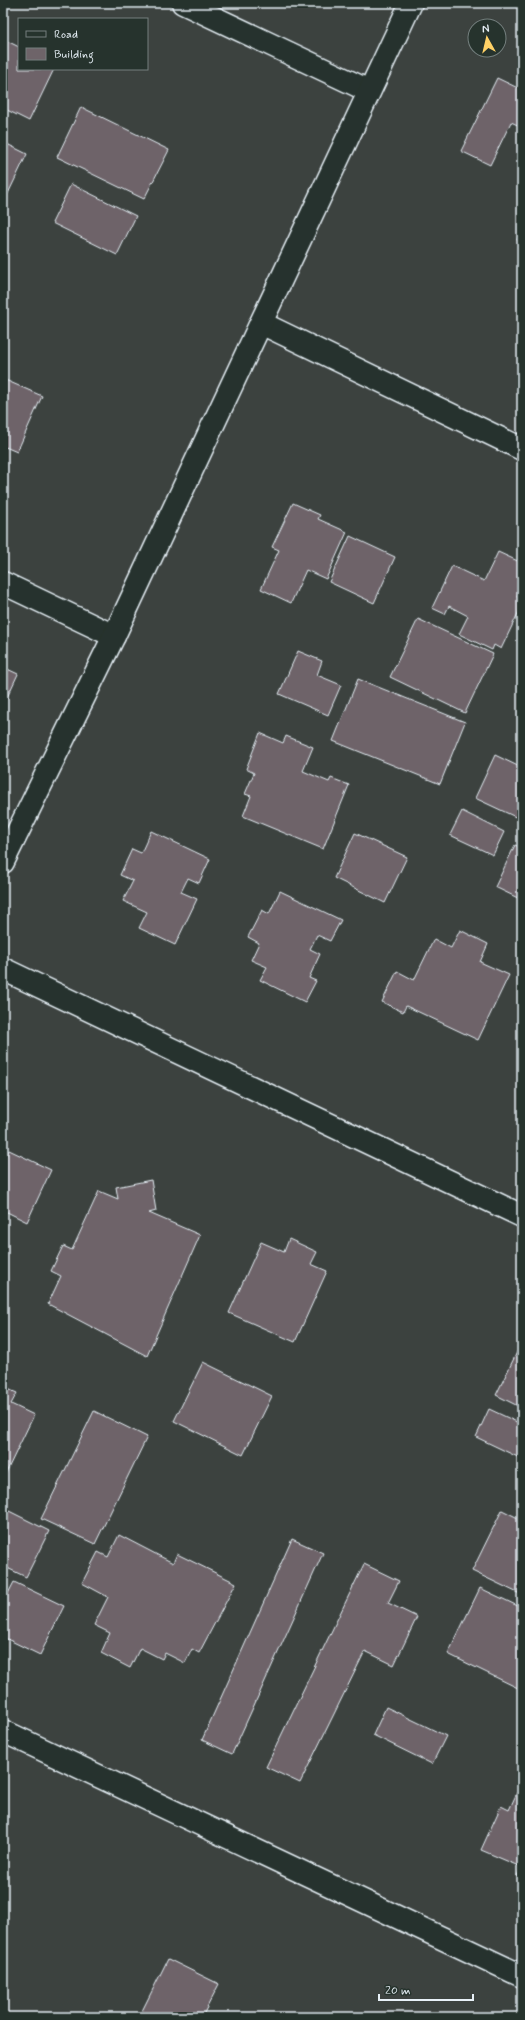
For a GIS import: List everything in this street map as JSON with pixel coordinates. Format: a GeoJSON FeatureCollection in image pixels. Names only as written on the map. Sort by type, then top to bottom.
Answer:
{"type":"FeatureCollection","features":[{"type":"Feature","properties":{"kind":"street"},"geometry":{"type":"LineString","coordinates":[[183,3],[369,92]]}},
{"type":"Feature","properties":{"kind":"street"},"geometry":{"type":"LineString","coordinates":[[3,862],[114,636],[411,3]]}},
{"type":"Feature","properties":{"kind":"street"},"geometry":{"type":"LineString","coordinates":[[261,323],[522,449]]}},
{"type":"Feature","properties":{"kind":"street"},"geometry":{"type":"LineString","coordinates":[[3,583],[114,636]]}},
{"type":"Feature","properties":{"kind":"street"},"geometry":{"type":"LineString","coordinates":[[3,969],[522,1216]]}},
{"type":"Feature","properties":{"kind":"street"},"geometry":{"type":"LineString","coordinates":[[3,1732],[522,1976]]}},
{"type":"Feature","properties":{"kind":"building"},"geometry":{"type":"Polygon","coordinates":[[[7,41],[18,46],[18,70],[54,70],[29,121],[3,108],[3,49],[7,41]]]}},
{"type":"Feature","properties":{"kind":"building"},"geometry":{"type":"Polygon","coordinates":[[[497,78],[522,90],[522,127],[511,122],[490,165],[461,151],[497,78]]]}},
{"type":"Feature","properties":{"kind":"building"},"geometry":{"type":"Polygon","coordinates":[[[81,107],[169,150],[144,199],[57,157],[81,107]]]}},
{"type":"Feature","properties":{"kind":"building"},"geometry":{"type":"Polygon","coordinates":[[[3,142],[27,154],[3,204],[3,142]]]}},
{"type":"Feature","properties":{"kind":"building"},"geometry":{"type":"Polygon","coordinates":[[[71,184],[136,216],[117,255],[52,223],[71,184]]]}},
{"type":"Feature","properties":{"kind":"building"},"geometry":{"type":"Polygon","coordinates":[[[522,230],[522,242],[517,240],[522,230]]]}},
{"type":"Feature","properties":{"kind":"building"},"geometry":{"type":"Polygon","coordinates":[[[3,379],[42,396],[17,452],[3,446],[3,379]]]}},
{"type":"Feature","properties":{"kind":"building"},"geometry":{"type":"Polygon","coordinates":[[[293,503],[320,515],[318,519],[347,532],[326,579],[306,570],[291,603],[261,589],[279,550],[272,547],[293,503]]]}},
{"type":"Feature","properties":{"kind":"building"},"geometry":{"type":"Polygon","coordinates":[[[350,536],[395,557],[374,603],[329,582],[350,536]]]}},
{"type":"Feature","properties":{"kind":"building"},"geometry":{"type":"Polygon","coordinates":[[[498,552],[522,563],[522,585],[517,597],[522,600],[522,605],[501,649],[494,645],[492,650],[459,634],[468,616],[449,606],[445,614],[432,608],[452,566],[484,581],[498,552]]]}},
{"type":"Feature","properties":{"kind":"building"},"geometry":{"type":"Polygon","coordinates":[[[418,619],[493,654],[465,713],[390,677],[418,619]]]}},
{"type":"Feature","properties":{"kind":"building"},"geometry":{"type":"Polygon","coordinates":[[[298,651],[322,661],[317,675],[341,685],[328,715],[279,694],[298,651]]]}},
{"type":"Feature","properties":{"kind":"building"},"geometry":{"type":"Polygon","coordinates":[[[3,667],[18,674],[3,706],[3,667]]]}},
{"type":"Feature","properties":{"kind":"building"},"geometry":{"type":"Polygon","coordinates":[[[358,679],[465,722],[440,784],[333,741],[358,679]]]}},
{"type":"Feature","properties":{"kind":"building"},"geometry":{"type":"Polygon","coordinates":[[[260,733],[283,743],[286,736],[313,747],[303,771],[329,782],[331,778],[349,785],[323,849],[243,816],[251,796],[245,794],[254,773],[246,769],[260,733]]]}},
{"type":"Feature","properties":{"kind":"building"},"geometry":{"type":"Polygon","coordinates":[[[495,755],[522,768],[522,820],[475,798],[495,755]]]}},
{"type":"Feature","properties":{"kind":"building"},"geometry":{"type":"Polygon","coordinates":[[[462,811],[504,832],[493,855],[450,835],[462,811]]]}},
{"type":"Feature","properties":{"kind":"building"},"geometry":{"type":"Polygon","coordinates":[[[151,831],[210,859],[199,883],[188,878],[181,892],[197,899],[175,945],[139,928],[147,912],[123,901],[133,881],[120,875],[132,849],[141,853],[151,831]]]}},
{"type":"Feature","properties":{"kind":"building"},"geometry":{"type":"Polygon","coordinates":[[[355,833],[407,857],[385,903],[334,878],[355,833]]]}},
{"type":"Feature","properties":{"kind":"building"},"geometry":{"type":"Polygon","coordinates":[[[515,845],[522,848],[522,900],[495,887],[515,845]]]}},
{"type":"Feature","properties":{"kind":"building"},"geometry":{"type":"Polygon","coordinates":[[[280,891],[341,920],[330,941],[317,935],[310,949],[320,954],[309,978],[316,981],[305,1002],[260,980],[267,967],[251,960],[259,943],[248,937],[262,910],[269,914],[280,891]]]}},
{"type":"Feature","properties":{"kind":"building"},"geometry":{"type":"Polygon","coordinates":[[[460,930],[488,944],[480,962],[509,975],[478,1040],[406,1006],[403,1012],[382,1002],[397,971],[414,980],[434,939],[451,948],[460,930]]]}},
{"type":"Feature","properties":{"kind":"building"},"geometry":{"type":"Polygon","coordinates":[[[9,1150],[51,1170],[27,1222],[3,1210],[3,1161],[9,1150]]]}},
{"type":"Feature","properties":{"kind":"building"},"geometry":{"type":"Polygon","coordinates":[[[151,1180],[156,1211],[149,1213],[200,1235],[147,1356],[48,1304],[61,1276],[51,1271],[63,1246],[72,1250],[99,1191],[118,1199],[116,1187],[151,1180]]]}},
{"type":"Feature","properties":{"kind":"building"},"geometry":{"type":"Polygon","coordinates":[[[289,1239],[317,1252],[311,1264],[327,1271],[295,1342],[229,1313],[261,1242],[284,1252],[289,1239]]]}},
{"type":"Feature","properties":{"kind":"building"},"geometry":{"type":"Polygon","coordinates":[[[522,1342],[522,1408],[496,1395],[522,1342]]]}},
{"type":"Feature","properties":{"kind":"building"},"geometry":{"type":"Polygon","coordinates":[[[203,1362],[272,1396],[243,1455],[174,1421],[203,1362]]]}},
{"type":"Feature","properties":{"kind":"building"},"geometry":{"type":"Polygon","coordinates":[[[3,1387],[17,1393],[11,1404],[34,1415],[3,1479],[3,1387]]]}},
{"type":"Feature","properties":{"kind":"building"},"geometry":{"type":"Polygon","coordinates":[[[489,1409],[519,1423],[522,1416],[522,1459],[476,1437],[489,1409]]]}},
{"type":"Feature","properties":{"kind":"building"},"geometry":{"type":"Polygon","coordinates":[[[94,1411],[147,1437],[95,1544],[41,1519],[94,1411]]]}},
{"type":"Feature","properties":{"kind":"building"},"geometry":{"type":"Polygon","coordinates":[[[3,1508],[49,1531],[26,1577],[3,1566],[3,1508]]]}},
{"type":"Feature","properties":{"kind":"building"},"geometry":{"type":"Polygon","coordinates":[[[502,1510],[522,1520],[522,1595],[472,1571],[502,1510]]]}},
{"type":"Feature","properties":{"kind":"building"},"geometry":{"type":"Polygon","coordinates":[[[119,1535],[173,1563],[177,1554],[236,1583],[199,1653],[192,1649],[185,1663],[165,1653],[162,1659],[140,1648],[130,1668],[101,1653],[110,1633],[94,1625],[108,1597],[82,1583],[98,1552],[108,1557],[119,1535]]]}},
{"type":"Feature","properties":{"kind":"building"},"geometry":{"type":"Polygon","coordinates":[[[292,1539],[323,1553],[232,1754],[202,1740],[292,1539]]]}},
{"type":"Feature","properties":{"kind":"building"},"geometry":{"type":"Polygon","coordinates":[[[364,1564],[399,1581],[388,1603],[417,1617],[394,1665],[365,1651],[300,1783],[266,1767],[364,1564]]]}},
{"type":"Feature","properties":{"kind":"building"},"geometry":{"type":"Polygon","coordinates":[[[14,1582],[64,1606],[40,1655],[3,1637],[3,1603],[14,1582]]]}},
{"type":"Feature","properties":{"kind":"building"},"geometry":{"type":"Polygon","coordinates":[[[480,1588],[522,1608],[522,1690],[448,1654],[480,1588]]]}},
{"type":"Feature","properties":{"kind":"building"},"geometry":{"type":"Polygon","coordinates":[[[386,1707],[446,1736],[432,1764],[373,1735],[386,1707]]]}},
{"type":"Feature","properties":{"kind":"building"},"geometry":{"type":"Polygon","coordinates":[[[522,1782],[522,1878],[517,1876],[521,1867],[481,1850],[501,1806],[509,1810],[522,1782]]]}},
{"type":"Feature","properties":{"kind":"building"},"geometry":{"type":"Polygon","coordinates":[[[168,1959],[219,1984],[202,2017],[139,2017],[168,1959]]]}}]}
